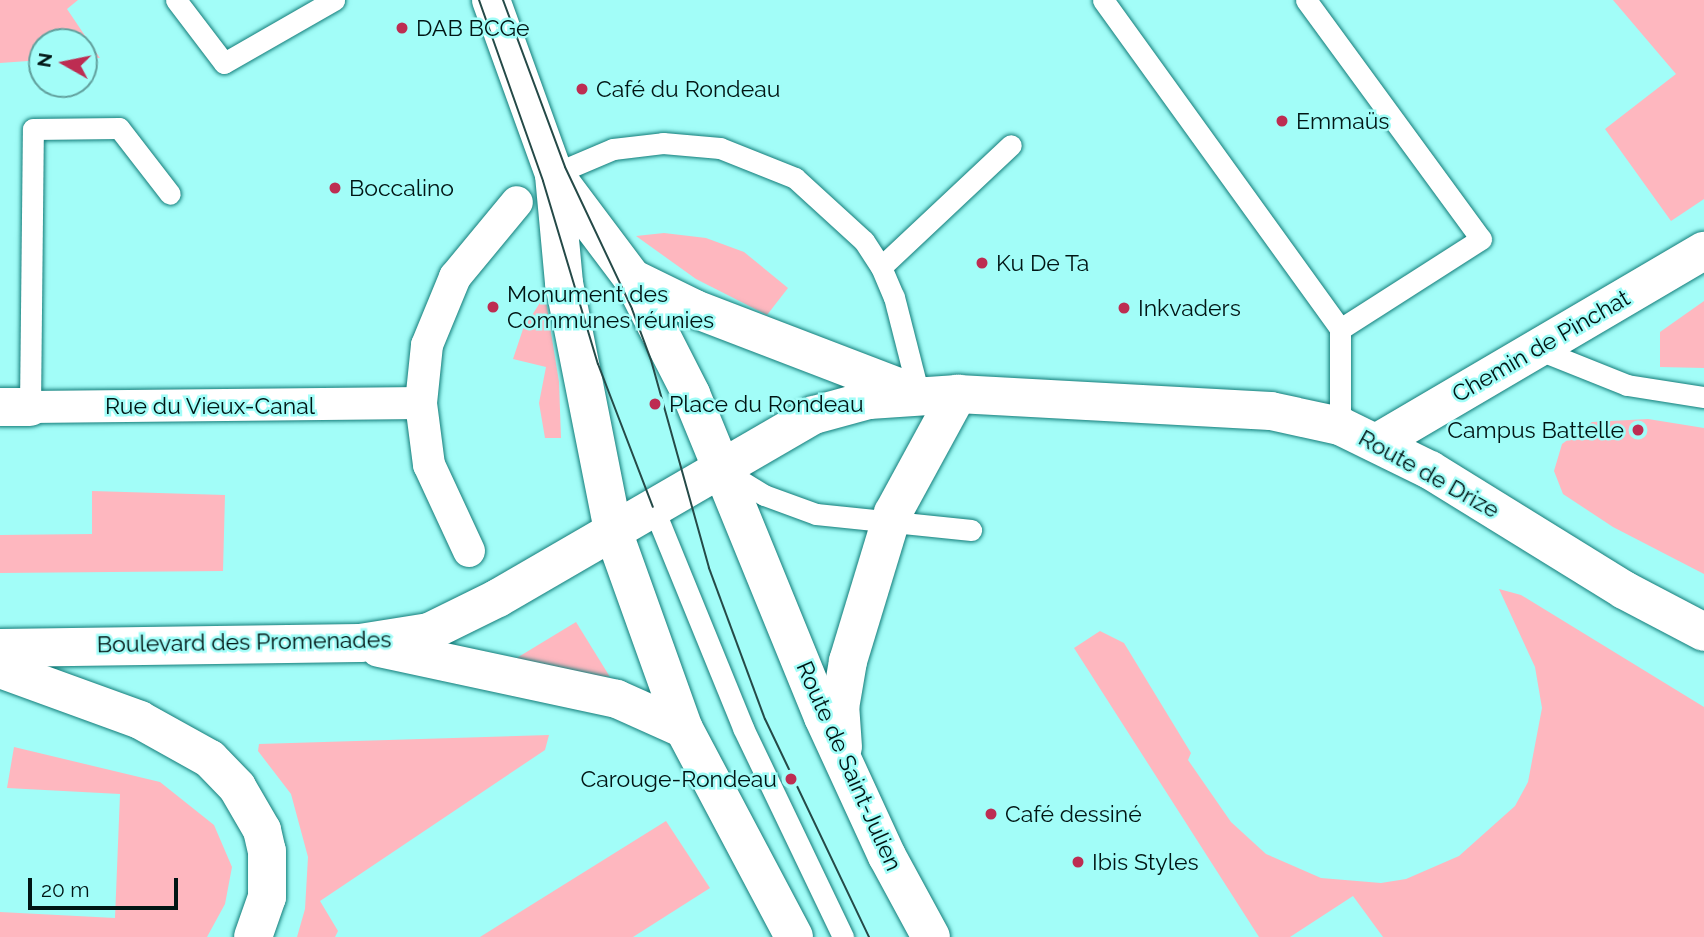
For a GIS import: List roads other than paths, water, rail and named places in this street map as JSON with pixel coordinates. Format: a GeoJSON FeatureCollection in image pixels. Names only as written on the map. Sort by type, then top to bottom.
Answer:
{"type":"FeatureCollection","features":[{"type":"Feature","properties":{"kind":"main road"},"geometry":{"type":"LineString","coordinates":[[491,0],[554,174],[564,283],[613,531],[684,729],[794,937]]}},
{"type":"Feature","properties":{"kind":"main road"},"geometry":{"type":"LineString","coordinates":[[554,174],[632,278],[691,394],[721,467]]}},
{"type":"Feature","properties":{"kind":"main road","name":"Chemin de Pinchat"},"geometry":{"type":"LineString","coordinates":[[1378,442],[1704,251]]}},
{"type":"Feature","properties":{"kind":"main road"},"geometry":{"type":"LineString","coordinates":[[632,278],[695,309],[919,395]]}},
{"type":"Feature","properties":{"kind":"main road"},"geometry":{"type":"LineString","coordinates":[[613,531],[814,415],[869,400],[958,394]]}},
{"type":"Feature","properties":{"kind":"main road"},"geometry":{"type":"LineString","coordinates":[[844,760],[840,708],[848,661],[890,523],[910,476],[958,394]]}},
{"type":"Feature","properties":{"kind":"main road","name":"Route de Drize"},"geometry":{"type":"LineString","coordinates":[[958,394],[1270,411],[1340,426],[1378,442],[1612,584],[1704,632]]}},
{"type":"Feature","properties":{"kind":"main road","name":"Route de Saint-Julien"},"geometry":{"type":"LineString","coordinates":[[721,467],[775,592],[810,688],[887,856],[931,937]]}},
{"type":"Feature","properties":{"kind":"main road","name":"Boulevard des Promenades"},"geometry":{"type":"LineString","coordinates":[[0,648],[360,643],[400,639],[455,621],[613,531]]}},
{"type":"Feature","properties":{"kind":"main road"},"geometry":{"type":"LineString","coordinates":[[360,643],[617,699],[684,729]]}},
{"type":"Feature","properties":{"kind":"main road"},"geometry":{"type":"LineString","coordinates":[[0,669],[140,720],[210,760],[237,787],[262,830],[269,874],[267,897],[253,937]]}},
{"type":"Feature","properties":{"kind":"street"},"geometry":{"type":"LineString","coordinates":[[469,551],[429,465],[421,403],[428,345],[443,301],[470,256],[517,202]]}},
{"type":"Feature","properties":{"kind":"street","name":"Rue du Vieux-Canal"},"geometry":{"type":"LineString","coordinates":[[15,407],[421,403]]}},
{"type":"Feature","properties":{"kind":"lane"},"geometry":{"type":"LineString","coordinates":[[176,0],[224,63],[334,0]]}},
{"type":"Feature","properties":{"kind":"lane"},"geometry":{"type":"LineString","coordinates":[[1103,0],[1340,329],[1340,426]]}},
{"type":"Feature","properties":{"kind":"lane"},"geometry":{"type":"LineString","coordinates":[[1306,0],[1480,239],[1340,329]]}},
{"type":"Feature","properties":{"kind":"lane"},"geometry":{"type":"LineString","coordinates":[[15,407],[33,129],[119,128],[170,194]]}},
{"type":"Feature","properties":{"kind":"lane"},"geometry":{"type":"LineString","coordinates":[[554,174],[581,159],[643,143],[720,148],[771,166],[810,188],[864,241],[881,267],[900,317],[919,395]]}},
{"type":"Feature","properties":{"kind":"lane"},"geometry":{"type":"LineString","coordinates":[[881,267],[1011,145]]}},
{"type":"Feature","properties":{"kind":"lane"},"geometry":{"type":"LineString","coordinates":[[1537,349],[1627,385],[1704,397]]}},
{"type":"Feature","properties":{"kind":"lane"},"geometry":{"type":"LineString","coordinates":[[721,467],[785,505],[835,518],[971,530]]}},
{"type":"Feature","properties":{"kind":"lane"},"geometry":{"type":"LineString","coordinates":[[653,507],[743,728],[843,937]]}},
{"type":"Feature","properties":{"kind":"tram line"},"geometry":{"type":"LineString","coordinates":[[479,0],[543,181],[598,364],[653,507]]}},
{"type":"Feature","properties":{"kind":"tram line"},"geometry":{"type":"LineString","coordinates":[[503,0],[565,167],[632,309],[651,360],[709,568],[765,719],[869,937]]}},
{"type":"Feature","properties":{"kind":"place","name":"DAB BCGe"},"geometry":{"type":"Point","coordinates":[402,28]}},
{"type":"Feature","properties":{"kind":"place","name":"Café du Rondeau"},"geometry":{"type":"Point","coordinates":[582,89]}},
{"type":"Feature","properties":{"kind":"place","name":"Emmaüs"},"geometry":{"type":"Point","coordinates":[1282,121]}},
{"type":"Feature","properties":{"kind":"place","name":"Boccalino"},"geometry":{"type":"Point","coordinates":[335,188]}},
{"type":"Feature","properties":{"kind":"place","name":"Ku De Ta"},"geometry":{"type":"Point","coordinates":[982,263]}},
{"type":"Feature","properties":{"kind":"place","name":"Monument des Communes réunies"},"geometry":{"type":"Point","coordinates":[493,307]}},
{"type":"Feature","properties":{"kind":"place","name":"Inkvaders"},"geometry":{"type":"Point","coordinates":[1124,308]}},
{"type":"Feature","properties":{"kind":"place","name":"Place du Rondeau"},"geometry":{"type":"Point","coordinates":[655,404]}},
{"type":"Feature","properties":{"kind":"place","name":"Campus Battelle"},"geometry":{"type":"Point","coordinates":[1638,430]}},
{"type":"Feature","properties":{"kind":"place","name":"Carouge-Rondeau"},"geometry":{"type":"Point","coordinates":[791,779]}},
{"type":"Feature","properties":{"kind":"place","name":"Café dessiné"},"geometry":{"type":"Point","coordinates":[991,814]}},
{"type":"Feature","properties":{"kind":"place","name":"Ibis Styles"},"geometry":{"type":"Point","coordinates":[1078,862]}}]}
